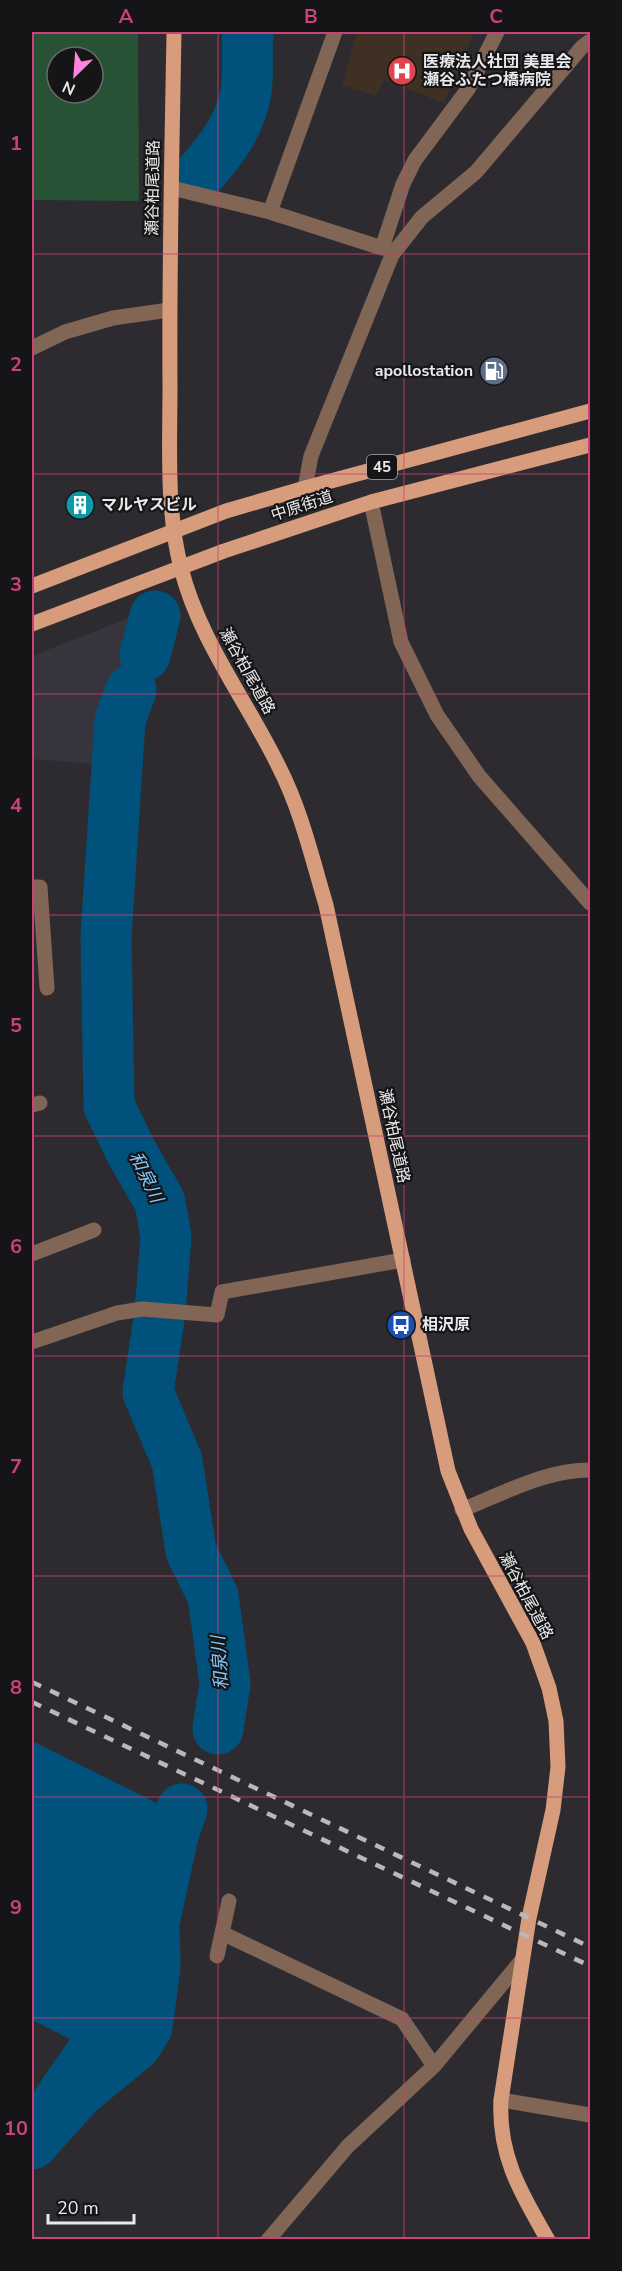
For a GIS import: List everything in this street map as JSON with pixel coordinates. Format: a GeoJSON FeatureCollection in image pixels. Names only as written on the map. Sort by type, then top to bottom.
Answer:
{"type":"FeatureCollection","features":[{"type":"Feature","properties":{"kind":"main road","name":"瀬谷柏尾道路"},"geometry":{"type":"LineString","coordinates":[[174,32],[169,310],[170,466],[180,567],[189,596],[203,627],[279,767],[298,813],[326,905],[448,1471],[462,1510],[487,1561],[533,1643],[549,1688],[556,1721],[558,1767],[553,1810],[529,1918],[501,2100],[500,2122],[504,2144],[518,2188],[548,2240]]}},
{"type":"Feature","properties":{"kind":"main road","name":"中原街道"},"geometry":{"type":"LineString","coordinates":[[32,586],[226,512],[305,488],[591,411]]}},
{"type":"Feature","properties":{"kind":"main road","name":"中原街道"},"geometry":{"type":"LineString","coordinates":[[32,624],[180,567],[372,502],[591,445]]}},
{"type":"Feature","properties":{"kind":"street"},"geometry":{"type":"LineString","coordinates":[[270,212],[335,32]]}},
{"type":"Feature","properties":{"kind":"street"},"geometry":{"type":"LineString","coordinates":[[305,488],[311,456],[387,252],[403,184],[415,160],[468,89],[497,32]]}},
{"type":"Feature","properties":{"kind":"street"},"geometry":{"type":"LineString","coordinates":[[387,252],[422,217],[476,172],[531,104],[582,47],[591,41]]}},
{"type":"Feature","properties":{"kind":"street"},"geometry":{"type":"LineString","coordinates":[[171,188],[270,212],[387,252]]}},
{"type":"Feature","properties":{"kind":"street"},"geometry":{"type":"LineString","coordinates":[[32,348],[65,332],[113,318],[169,310]]}},
{"type":"Feature","properties":{"kind":"street"},"geometry":{"type":"LineString","coordinates":[[372,502],[401,642],[437,714],[479,776],[591,903]]}},
{"type":"Feature","properties":{"kind":"street"},"geometry":{"type":"LineString","coordinates":[[32,887],[40,887],[47,988]]}},
{"type":"Feature","properties":{"kind":"street"},"geometry":{"type":"LineString","coordinates":[[32,1254],[94,1230]]}},
{"type":"Feature","properties":{"kind":"street"},"geometry":{"type":"LineString","coordinates":[[32,1342],[117,1313],[142,1309],[217,1315],[222,1292],[403,1260]]}},
{"type":"Feature","properties":{"kind":"street"},"geometry":{"type":"LineString","coordinates":[[462,1510],[541,1477],[571,1470],[591,1470]]}},
{"type":"Feature","properties":{"kind":"street"},"geometry":{"type":"LineString","coordinates":[[217,1956],[229,1901]]}},
{"type":"Feature","properties":{"kind":"street"},"geometry":{"type":"LineString","coordinates":[[222,1933],[402,2019],[434,2066]]}},
{"type":"Feature","properties":{"kind":"street"},"geometry":{"type":"LineString","coordinates":[[268,2240],[348,2146],[434,2066],[522,1960]]}},
{"type":"Feature","properties":{"kind":"street"},"geometry":{"type":"LineString","coordinates":[[501,2100],[591,2115]]}},
{"type":"Feature","properties":{"kind":"shaded area","name":"医療法人社団 美里会 瀬谷ふたつ橋病院"},"geometry":{"type":"Polygon","coordinates":[[[357,32],[474,32],[444,103],[384,80],[376,96],[342,85],[357,32]]]}},
{"type":"Feature","properties":{"kind":"shaded area"},"geometry":{"type":"Polygon","coordinates":[[[164,604],[138,694],[122,684],[110,723],[107,765],[32,759],[32,656],[164,604]]]}},
{"type":"Feature","properties":{"kind":"green space"},"geometry":{"type":"Polygon","coordinates":[[[32,32],[138,32],[139,201],[32,200],[32,32]]]}},
{"type":"Feature","properties":{"kind":"water"},"geometry":{"type":"Polygon","coordinates":[[[32,1741],[173,1811],[146,2001],[134,2042],[107,2070],[80,2091],[32,2144],[32,2094],[70,2039],[32,2020],[32,1741]]]}},
{"type":"Feature","properties":{"kind":"waterway","name":"和泉川"},"geometry":{"type":"LineString","coordinates":[[198,176],[221,148],[239,116],[247,85],[248,32]]}},
{"type":"Feature","properties":{"kind":"waterway","name":"和泉川"},"geometry":{"type":"LineString","coordinates":[[145,655],[155,616]]}},
{"type":"Feature","properties":{"kind":"waterway","name":"和泉川"},"geometry":{"type":"LineString","coordinates":[[131,690],[120,720],[106,936],[109,1106],[160,1202],[166,1237],[160,1312],[148,1392],[177,1461],[191,1551],[213,1596],[225,1683],[218,1729]]}},
{"type":"Feature","properties":{"kind":"waterway","name":"和泉川"},"geometry":{"type":"LineString","coordinates":[[32,2144],[80,2091],[136,2045],[147,2027],[155,1967],[154,1923],[173,1835],[182,1809]]}},
{"type":"Feature","properties":{"kind":"railway"},"geometry":{"type":"LineString","coordinates":[[32,1682],[590,1947]]}},
{"type":"Feature","properties":{"kind":"railway"},"geometry":{"type":"LineString","coordinates":[[32,1702],[590,1966]]}},
{"type":"Feature","properties":{"kind":"place","name":"医療法人社団 美里会 瀬谷ふたつ橋病院"},"geometry":{"type":"Point","coordinates":[402,71]}},
{"type":"Feature","properties":{"kind":"place","name":"apollostation"},"geometry":{"type":"Point","coordinates":[494,371]}},
{"type":"Feature","properties":{"kind":"place","name":"マルヤスビル"},"geometry":{"type":"Point","coordinates":[80,505]}},
{"type":"Feature","properties":{"kind":"place","name":"相沢原"},"geometry":{"type":"Point","coordinates":[401,1325]}}]}
